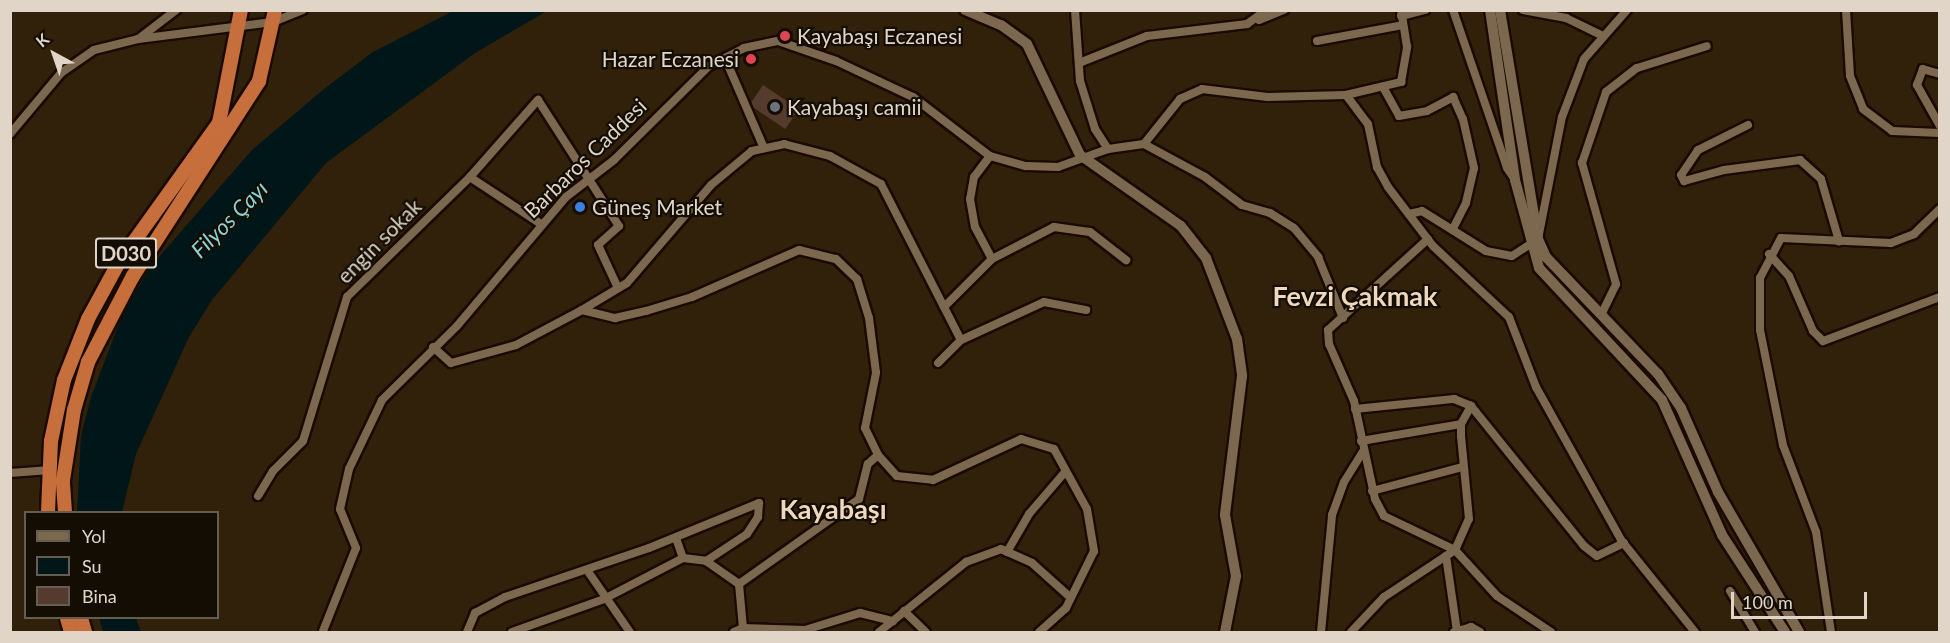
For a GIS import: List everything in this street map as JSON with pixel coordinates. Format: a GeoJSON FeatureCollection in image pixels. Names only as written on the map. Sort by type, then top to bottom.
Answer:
{"type":"FeatureCollection","features":[{"type":"Feature","properties":{"kind":"highway","name":"D030"},"geometry":{"type":"LineString","coordinates":[[65,511],[63,480],[70,433],[88,362],[133,276],[260,81],[274,16]]}},
{"type":"Feature","properties":{"kind":"highway","name":"D030"},"geometry":{"type":"LineString","coordinates":[[48,511],[50,470],[64,380],[88,319],[118,264],[219,123],[240,17]]}},
{"type":"Feature","properties":{"kind":"street"},"geometry":{"type":"LineString","coordinates":[[138,39],[176,10]]}},
{"type":"Feature","properties":{"kind":"street"},"geometry":{"type":"LineString","coordinates":[[10,134],[61,73],[94,50],[240,17],[274,16],[303,10]]}},
{"type":"Feature","properties":{"kind":"street"},"geometry":{"type":"LineString","coordinates":[[965,10],[988,14],[1027,44],[1080,155],[1193,236],[1206,258],[1237,339],[1242,376],[1225,526],[1236,576],[1225,633]]}},
{"type":"Feature","properties":{"kind":"street"},"geometry":{"type":"LineString","coordinates":[[1075,10],[1079,63],[1095,129],[1108,149]]}},
{"type":"Feature","properties":{"kind":"street"},"geometry":{"type":"LineString","coordinates":[[1255,20],[1266,10]]}},
{"type":"Feature","properties":{"kind":"street"},"geometry":{"type":"LineString","coordinates":[[1079,63],[1147,36],[1237,27],[1284,10]]}},
{"type":"Feature","properties":{"kind":"street"},"geometry":{"type":"LineString","coordinates":[[1317,41],[1425,10]]}},
{"type":"Feature","properties":{"kind":"street"},"geometry":{"type":"LineString","coordinates":[[1453,10],[1507,168],[1515,180]]}},
{"type":"Feature","properties":{"kind":"street"},"geometry":{"type":"LineString","coordinates":[[1490,10],[1515,180],[1535,241],[1545,257],[1659,374],[1682,408],[1718,492],[1799,633]]}},
{"type":"Feature","properties":{"kind":"street"},"geometry":{"type":"LineString","coordinates":[[1500,10],[1539,268],[1662,400],[1722,535],[1785,633]]}},
{"type":"Feature","properties":{"kind":"street"},"geometry":{"type":"LineString","coordinates":[[1523,10],[1566,18],[1603,36]]}},
{"type":"Feature","properties":{"kind":"street"},"geometry":{"type":"LineString","coordinates":[[1409,214],[1422,211],[1486,251],[1512,256],[1535,241],[1562,117],[1584,59],[1627,10]]}},
{"type":"Feature","properties":{"kind":"street"},"geometry":{"type":"LineString","coordinates":[[1846,10],[1850,76],[1863,109],[1892,131],[1940,134]]}},
{"type":"Feature","properties":{"kind":"street"},"geometry":{"type":"LineString","coordinates":[[1343,318],[1318,257],[1294,228],[1270,213],[1242,205],[1204,177],[1144,144],[1180,99],[1202,89],[1268,97],[1346,95],[1363,88],[1383,87],[1401,82],[1407,47],[1402,17]]}},
{"type":"Feature","properties":{"kind":"street","name":"Barbaros Caddesi"},"geometry":{"type":"LineString","coordinates":[[323,631],[356,548],[340,509],[348,470],[382,400],[433,347],[458,326],[541,224],[708,66],[744,48],[778,41],[836,61],[913,97],[990,156],[1026,166],[1058,166],[1080,155],[1144,144]]}},
{"type":"Feature","properties":{"kind":"street"},"geometry":{"type":"LineString","coordinates":[[1602,313],[1616,284],[1582,163],[1606,92],[1637,68],[1707,46]]}},
{"type":"Feature","properties":{"kind":"street"},"geometry":{"type":"LineString","coordinates":[[725,58],[764,148]]}},
{"type":"Feature","properties":{"kind":"street"},"geometry":{"type":"LineString","coordinates":[[1940,74],[1923,69],[1917,85],[1940,126]]}},
{"type":"Feature","properties":{"kind":"street"},"geometry":{"type":"LineString","coordinates":[[1383,87],[1399,116],[1427,111],[1453,98],[1464,119],[1474,168],[1466,203],[1452,230]]}},
{"type":"Feature","properties":{"kind":"street"},"geometry":{"type":"LineString","coordinates":[[1346,95],[1368,124],[1381,176],[1428,239],[1467,281],[1509,317],[1536,387],[1624,543],[1695,633]]}},
{"type":"Feature","properties":{"kind":"street","name":"engin sokak"},"geometry":{"type":"LineString","coordinates":[[258,496],[273,471],[303,441],[347,297],[470,177],[538,100],[591,177]]}},
{"type":"Feature","properties":{"kind":"street"},"geometry":{"type":"LineString","coordinates":[[1748,125],[1698,150],[1681,175],[1684,181],[1724,170],[1800,160],[1821,179],[1839,241]]}},
{"type":"Feature","properties":{"kind":"street"},"geometry":{"type":"LineString","coordinates":[[433,347],[452,363],[516,345],[582,310],[618,288],[711,185],[752,151],[784,144],[830,156],[881,184],[961,340]]}},
{"type":"Feature","properties":{"kind":"street"},"geometry":{"type":"LineString","coordinates":[[990,156],[974,177],[970,199],[975,227],[992,259]]}},
{"type":"Feature","properties":{"kind":"street"},"geometry":{"type":"LineString","coordinates":[[470,177],[541,224]]}},
{"type":"Feature","properties":{"kind":"street"},"geometry":{"type":"LineString","coordinates":[[591,177],[619,226],[598,245],[618,288]]}},
{"type":"Feature","properties":{"kind":"street"},"geometry":{"type":"LineString","coordinates":[[1832,633],[1821,585],[1816,532],[1783,445],[1760,330],[1760,278],[1769,254],[1781,238],[1891,243],[1914,234],[1940,209]]}},
{"type":"Feature","properties":{"kind":"street"},"geometry":{"type":"LineString","coordinates":[[944,307],[992,259],[1054,227],[1090,232],[1126,260]]}},
{"type":"Feature","properties":{"kind":"street"},"geometry":{"type":"LineString","coordinates":[[1428,239],[1328,330],[1329,344],[1355,409],[1372,491],[1384,516],[1455,550],[1497,596],[1551,633]]}},
{"type":"Feature","properties":{"kind":"street"},"geometry":{"type":"LineString","coordinates":[[582,310],[615,318],[646,311],[692,297],[799,250],[836,259],[857,279],[869,318],[876,373],[865,428],[878,455],[897,476],[933,480],[1021,439],[1054,449],[1087,509],[1094,551],[1054,628],[1040,633]]}},
{"type":"Feature","properties":{"kind":"street"},"geometry":{"type":"LineString","coordinates":[[1769,254],[1790,276],[1813,331],[1824,341],[1940,297]]}},
{"type":"Feature","properties":{"kind":"street"},"geometry":{"type":"LineString","coordinates":[[938,363],[961,340],[1044,302],[1086,310]]}},
{"type":"Feature","properties":{"kind":"street"},"geometry":{"type":"LineString","coordinates":[[1355,409],[1455,399],[1471,406],[1584,546],[1597,556],[1624,543]]}},
{"type":"Feature","properties":{"kind":"street"},"geometry":{"type":"LineString","coordinates":[[1351,633],[1384,597],[1455,550],[1469,519],[1461,424],[1471,406]]}},
{"type":"Feature","properties":{"kind":"street"},"geometry":{"type":"LineString","coordinates":[[1362,446],[1461,424]]}},
{"type":"Feature","properties":{"kind":"street"},"geometry":{"type":"LineString","coordinates":[[1321,633],[1332,515],[1344,482],[1362,446]]}},
{"type":"Feature","properties":{"kind":"street"},"geometry":{"type":"LineString","coordinates":[[739,584],[859,499],[868,464],[878,455]]}},
{"type":"Feature","properties":{"kind":"street"},"geometry":{"type":"LineString","coordinates":[[1372,491],[1463,467]]}},
{"type":"Feature","properties":{"kind":"street"},"geometry":{"type":"LineString","coordinates":[[10,473],[50,470]]}},
{"type":"Feature","properties":{"kind":"street"},"geometry":{"type":"LineString","coordinates":[[1007,552],[1029,514],[1065,472]]}},
{"type":"Feature","properties":{"kind":"street"},"geometry":{"type":"LineString","coordinates":[[467,633],[475,613],[557,576],[587,570],[676,538],[759,503],[758,517],[747,534],[706,561]]}},
{"type":"Feature","properties":{"kind":"street"},"geometry":{"type":"LineString","coordinates":[[676,538],[683,558]]}},
{"type":"Feature","properties":{"kind":"street"},"geometry":{"type":"LineString","coordinates":[[879,633],[966,562],[1001,549],[1032,563],[1071,598]]}},
{"type":"Feature","properties":{"kind":"street"},"geometry":{"type":"LineString","coordinates":[[1446,556],[1455,632],[1471,627],[1480,633]]}},
{"type":"Feature","properties":{"kind":"street"},"geometry":{"type":"LineString","coordinates":[[512,633],[604,599],[683,558],[706,561],[739,584],[743,628]]}},
{"type":"Feature","properties":{"kind":"street"},"geometry":{"type":"LineString","coordinates":[[587,570],[604,599],[630,633]]}},
{"type":"Feature","properties":{"kind":"street"},"geometry":{"type":"LineString","coordinates":[[1730,591],[1755,633]]}},
{"type":"Feature","properties":{"kind":"street"},"geometry":{"type":"LineString","coordinates":[[904,611],[926,633]]}},
{"type":"Feature","properties":{"kind":"street"},"geometry":{"type":"LineString","coordinates":[[734,633],[743,628],[805,630],[860,613],[893,621]]}},
{"type":"Feature","properties":{"kind":"water","name":"Filyos Çayı"},"geometry":{"type":"Polygon","coordinates":[[[453,11],[547,11],[475,53],[326,163],[212,300],[189,337],[136,454],[122,511],[77,511],[81,436],[91,397],[123,313],[151,266],[252,150],[324,89],[373,52],[453,11]]]}},
{"type":"Feature","properties":{"kind":"water"},"geometry":{"type":"Polygon","coordinates":[[[99,619],[136,619],[141,632],[103,632],[99,619]]]}},
{"type":"Feature","properties":{"kind":"building","name":"Kayabaşı camii"},"geometry":{"type":"Polygon","coordinates":[[[763,85],[799,109],[785,129],[750,105],[763,85]]]}},
{"type":"Feature","properties":{"kind":"place","name":"Kayabaşı Eczanesi"},"geometry":{"type":"Point","coordinates":[785,36]}},
{"type":"Feature","properties":{"kind":"place","name":"Hazar Eczanesi"},"geometry":{"type":"Point","coordinates":[751,59]}},
{"type":"Feature","properties":{"kind":"place","name":"Kayabaşı camii"},"geometry":{"type":"Point","coordinates":[775,107]}},
{"type":"Feature","properties":{"kind":"place","name":"Güneş Market"},"geometry":{"type":"Point","coordinates":[580,207]}},
{"type":"Feature","properties":{"kind":"district","name":"Fevzi Çakmak"},"geometry":{"type":"Point","coordinates":[1355,296]}},
{"type":"Feature","properties":{"kind":"district","name":"Kayabaşı"},"geometry":{"type":"Point","coordinates":[833,509]}}]}
